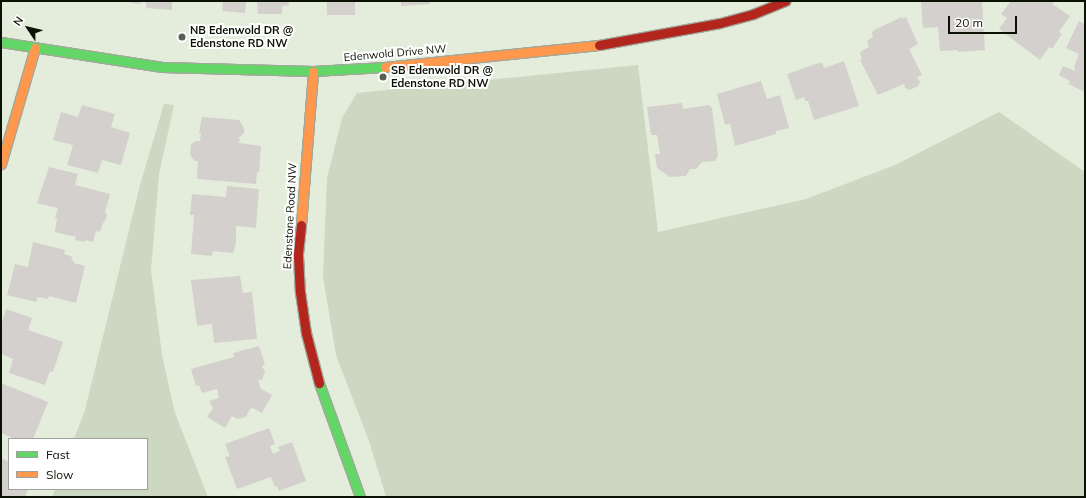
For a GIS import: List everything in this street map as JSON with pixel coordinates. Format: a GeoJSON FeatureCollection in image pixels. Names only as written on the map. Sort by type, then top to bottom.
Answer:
{"type":"FeatureCollection","features":[{"type":"Feature","properties":{"kind":"street","name":"Edenwold Drive NW"},"geometry":{"type":"LineString","coordinates":[[1,42],[162,67],[314,71],[415,65],[614,43],[720,23],[753,14],[786,1]]}},
{"type":"Feature","properties":{"kind":"street"},"geometry":{"type":"LineString","coordinates":[[1,164],[35,48]]}},
{"type":"Feature","properties":{"kind":"street","name":"Edenstone Road NW"},"geometry":{"type":"LineString","coordinates":[[314,71],[298,256],[300,292],[306,333],[318,381],[360,497]]}},
{"type":"Feature","properties":{"kind":"green space"},"geometry":{"type":"Polygon","coordinates":[[[638,65],[658,232],[806,199],[895,165],[999,112],[1085,172],[1085,497],[386,497],[369,441],[336,355],[323,277],[327,178],[342,118],[357,93],[638,65]]]}},
{"type":"Feature","properties":{"kind":"green space"},"geometry":{"type":"Polygon","coordinates":[[[164,104],[174,105],[159,174],[151,270],[162,355],[175,413],[208,497],[52,497],[55,490],[148,490],[148,438],[74,438],[85,410],[140,185],[164,104]]]}},
{"type":"Feature","properties":{"kind":"building"},"geometry":{"type":"Polygon","coordinates":[[[120,1],[141,1],[140,4],[120,1]]]}},
{"type":"Feature","properties":{"kind":"building"},"geometry":{"type":"Polygon","coordinates":[[[146,1],[172,1],[172,10],[146,8],[146,1]]]}},
{"type":"Feature","properties":{"kind":"building"},"geometry":{"type":"Polygon","coordinates":[[[223,1],[246,1],[245,13],[222,11],[223,1]]]}},
{"type":"Feature","properties":{"kind":"building"},"geometry":{"type":"Polygon","coordinates":[[[257,1],[288,1],[289,5],[282,6],[282,14],[258,14],[257,1]]]}},
{"type":"Feature","properties":{"kind":"building"},"geometry":{"type":"Polygon","coordinates":[[[327,1],[355,1],[355,15],[327,15],[327,1]]]}},
{"type":"Feature","properties":{"kind":"building"},"geometry":{"type":"Polygon","coordinates":[[[401,1],[430,1],[430,4],[401,6],[401,1]]]}},
{"type":"Feature","properties":{"kind":"building"},"geometry":{"type":"Polygon","coordinates":[[[921,1],[982,1],[985,50],[958,52],[958,50],[940,51],[938,27],[923,28],[921,1]]]}},
{"type":"Feature","properties":{"kind":"building"},"geometry":{"type":"Polygon","coordinates":[[[1011,1],[1054,1],[1052,4],[1070,16],[1059,32],[1062,34],[1052,49],[1049,47],[1040,60],[999,29],[1007,18],[1001,14],[1011,1]]]}},
{"type":"Feature","properties":{"kind":"building"},"geometry":{"type":"Polygon","coordinates":[[[902,17],[903,19],[906,17],[918,44],[909,49],[922,75],[917,77],[920,82],[918,86],[910,90],[905,88],[904,84],[878,95],[860,60],[862,59],[860,52],[869,47],[867,41],[873,37],[872,33],[874,30],[902,17]]]}},
{"type":"Feature","properties":{"kind":"building"},"geometry":{"type":"Polygon","coordinates":[[[1079,21],[1085,24],[1085,92],[1068,84],[1070,81],[1059,75],[1063,66],[1075,71],[1074,67],[1079,54],[1066,48],[1079,21]]]}},
{"type":"Feature","properties":{"kind":"building"},"geometry":{"type":"Polygon","coordinates":[[[844,61],[859,106],[814,120],[808,101],[805,101],[804,97],[796,100],[787,74],[822,62],[824,68],[844,61]]]}},
{"type":"Feature","properties":{"kind":"building"},"geometry":{"type":"Polygon","coordinates":[[[761,81],[767,99],[780,95],[789,128],[776,131],[776,134],[735,146],[730,124],[725,125],[717,94],[761,81]]]}},
{"type":"Feature","properties":{"kind":"building"},"geometry":{"type":"Polygon","coordinates":[[[682,103],[683,109],[709,105],[712,108],[718,156],[715,161],[702,162],[696,169],[690,169],[686,176],[670,177],[657,168],[655,154],[660,154],[657,135],[651,135],[647,107],[682,103]]]}},
{"type":"Feature","properties":{"kind":"building"},"geometry":{"type":"Polygon","coordinates":[[[82,105],[115,114],[111,127],[130,133],[121,165],[102,160],[98,173],[67,165],[73,145],[53,140],[61,112],[78,117],[82,105]]]}},
{"type":"Feature","properties":{"kind":"building"},"geometry":{"type":"Polygon","coordinates":[[[202,117],[239,120],[244,128],[244,133],[238,139],[240,139],[239,143],[261,146],[259,172],[257,172],[256,184],[197,179],[198,161],[195,161],[190,155],[191,144],[196,141],[200,141],[201,133],[199,133],[202,117]]]}},
{"type":"Feature","properties":{"kind":"building"},"geometry":{"type":"Polygon","coordinates":[[[49,167],[78,174],[75,185],[110,194],[105,212],[107,215],[105,221],[100,232],[96,231],[93,242],[75,240],[76,237],[55,232],[57,218],[55,218],[58,208],[37,203],[49,167]]]}},
{"type":"Feature","properties":{"kind":"building"},"geometry":{"type":"Polygon","coordinates":[[[227,186],[259,189],[256,228],[236,226],[236,243],[233,253],[213,251],[212,256],[191,254],[194,215],[190,215],[192,194],[226,197],[227,186]]]}},
{"type":"Feature","properties":{"kind":"building"},"geometry":{"type":"Polygon","coordinates":[[[33,242],[65,250],[64,254],[71,256],[74,263],[85,266],[76,303],[49,296],[48,299],[38,297],[36,302],[7,295],[15,264],[28,267],[33,242]]]}},
{"type":"Feature","properties":{"kind":"building"},"geometry":{"type":"Polygon","coordinates":[[[240,276],[243,293],[252,292],[257,339],[214,343],[212,324],[197,326],[191,280],[240,276]]]}},
{"type":"Feature","properties":{"kind":"building"},"geometry":{"type":"Polygon","coordinates":[[[6,309],[32,318],[28,330],[63,342],[53,372],[50,371],[45,385],[9,373],[13,359],[1,354],[1,325],[6,309]]]}},
{"type":"Feature","properties":{"kind":"building"},"geometry":{"type":"Polygon","coordinates":[[[259,346],[265,364],[262,366],[265,372],[262,380],[258,380],[261,389],[272,395],[262,413],[253,408],[250,409],[246,417],[237,419],[232,416],[225,428],[207,417],[213,408],[209,401],[219,398],[217,389],[202,393],[199,385],[196,386],[191,369],[234,357],[233,353],[259,346]]]}},
{"type":"Feature","properties":{"kind":"building"},"geometry":{"type":"Polygon","coordinates":[[[1,383],[48,402],[33,438],[13,438],[1,433],[1,383]]]}},
{"type":"Feature","properties":{"kind":"building"},"geometry":{"type":"Polygon","coordinates":[[[269,428],[275,444],[270,446],[273,454],[280,451],[278,447],[292,442],[306,481],[279,491],[277,486],[275,487],[271,477],[237,489],[225,457],[230,456],[225,444],[269,428]]]}},
{"type":"Feature","properties":{"kind":"building"},"geometry":{"type":"Polygon","coordinates":[[[1,458],[8,462],[8,490],[28,490],[25,497],[1,497],[1,458]]]}},
{"type":"Feature","properties":{"kind":"traffic: fast"},"geometry":{"type":"LineString","coordinates":[[1,42],[162,67],[313,71],[385,67]]}},
{"type":"Feature","properties":{"kind":"traffic: fast"},"geometry":{"type":"LineString","coordinates":[[319,383],[360,497]]}},
{"type":"Feature","properties":{"kind":"traffic: slow"},"geometry":{"type":"LineString","coordinates":[[385,67],[599,45]]}},
{"type":"Feature","properties":{"kind":"traffic: slow"},"geometry":{"type":"LineString","coordinates":[[1,164],[35,48]]}},
{"type":"Feature","properties":{"kind":"traffic: slow"},"geometry":{"type":"LineString","coordinates":[[301,225],[313,71]]}},
{"type":"Feature","properties":{"kind":"traffic: jam"},"geometry":{"type":"LineString","coordinates":[[599,45],[720,23],[753,14],[786,1]]}},
{"type":"Feature","properties":{"kind":"traffic: jam"},"geometry":{"type":"LineString","coordinates":[[301,225],[298,256],[300,292],[306,333],[319,383]]}},
{"type":"Feature","properties":{"kind":"place","name":"NB Edenwold DR @ Edenstone RD NW"},"geometry":{"type":"Point","coordinates":[182,37]}},
{"type":"Feature","properties":{"kind":"place","name":"SB Edenwold DR @ Edenstone RD NW"},"geometry":{"type":"Point","coordinates":[383,77]}}]}
